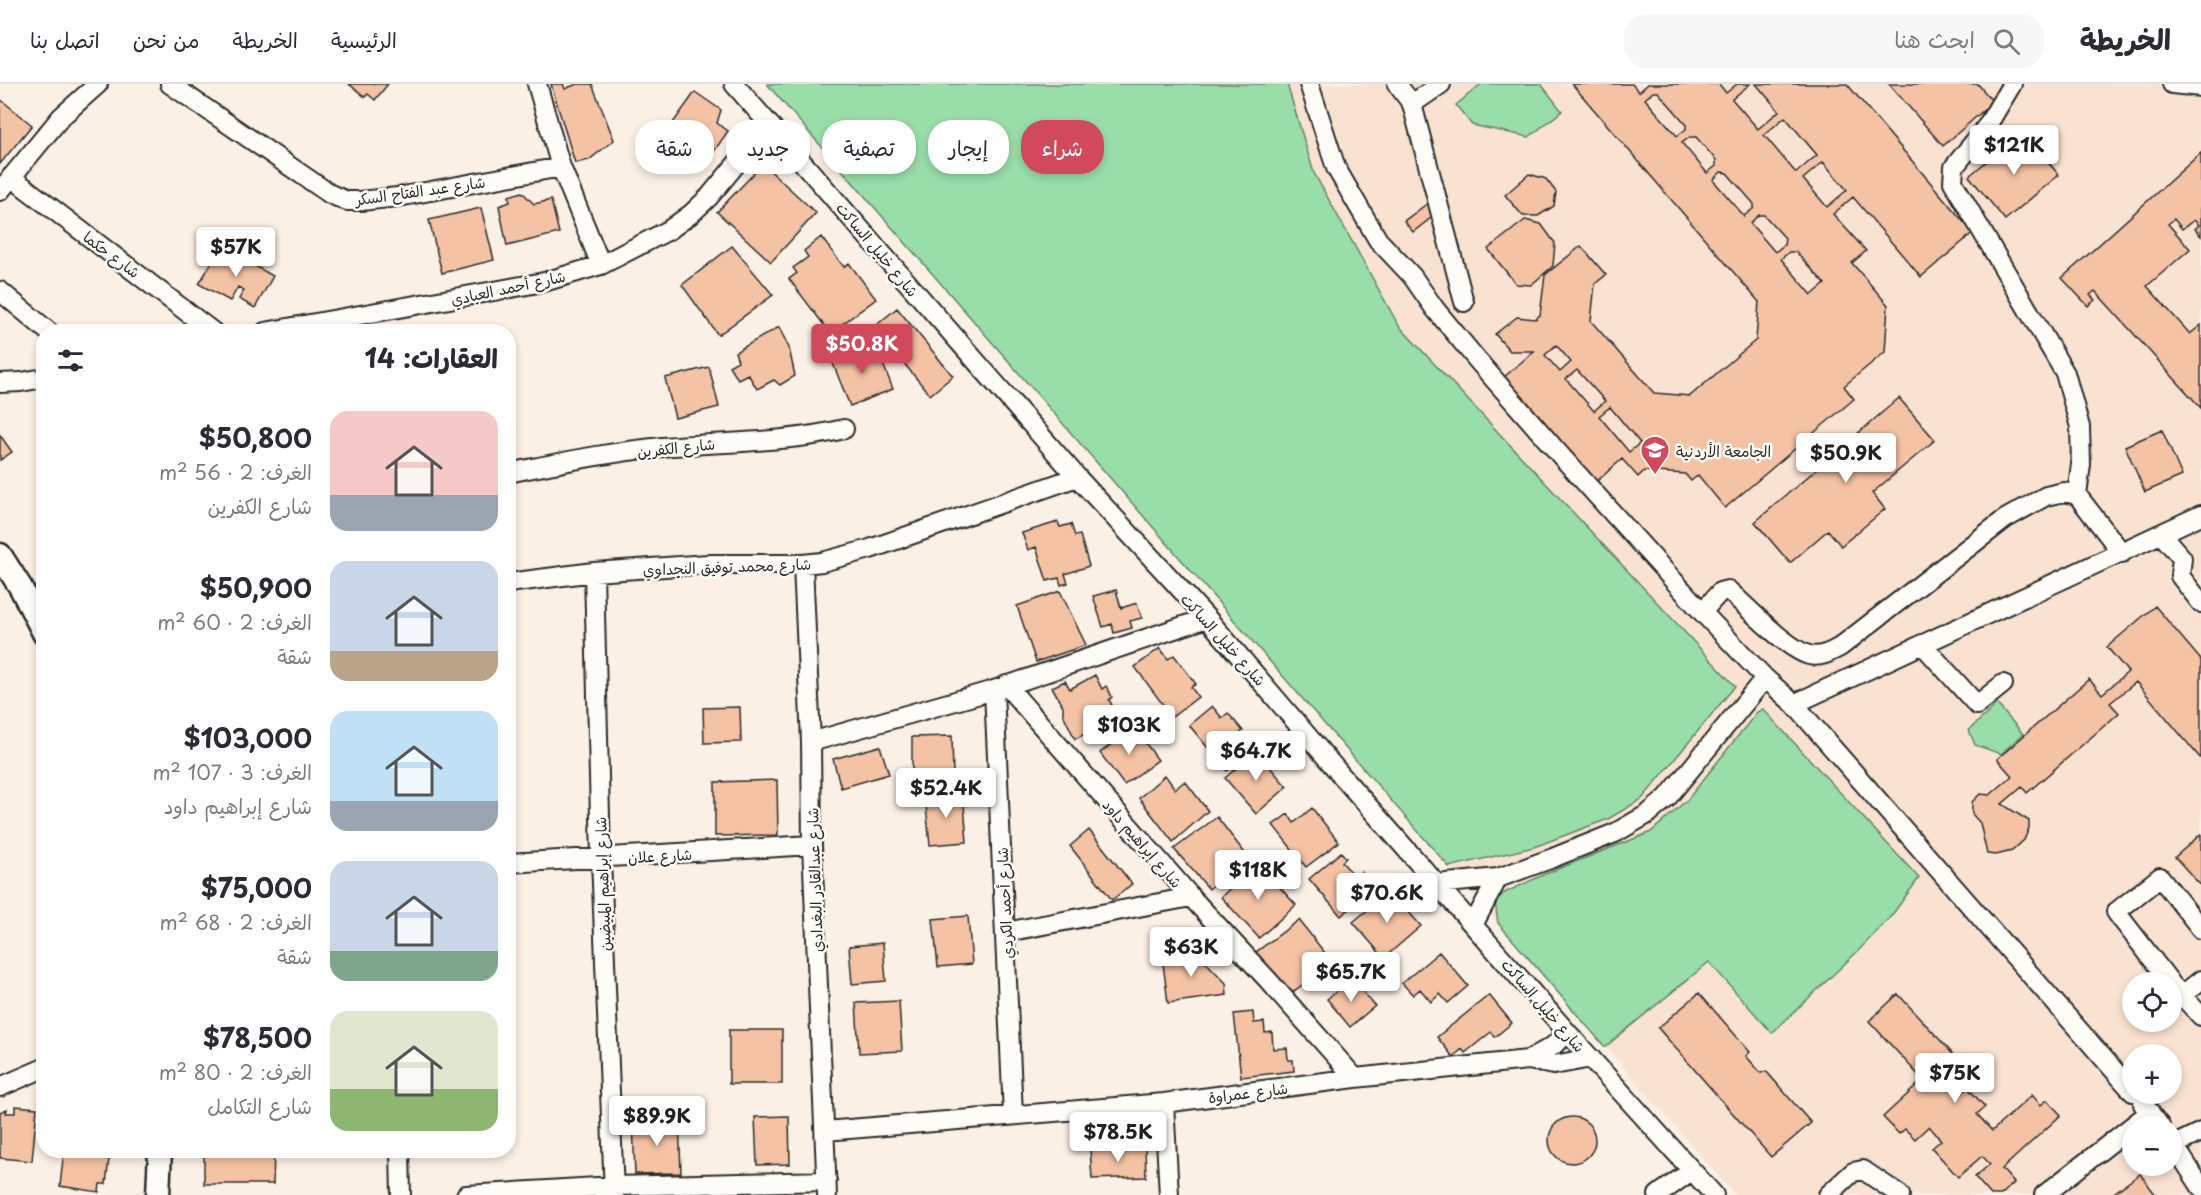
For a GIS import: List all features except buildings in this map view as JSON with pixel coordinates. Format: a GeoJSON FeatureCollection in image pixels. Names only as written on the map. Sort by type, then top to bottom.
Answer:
{"type":"FeatureCollection","features":[{"type":"Feature","properties":{"kind":"main road"},"geometry":{"type":"LineString","coordinates":[[0,555],[36,612]]}},
{"type":"Feature","properties":{"kind":"main road"},"geometry":{"type":"LineString","coordinates":[[158,1195],[160,1158]]}},
{"type":"Feature","properties":{"kind":"street"},"geometry":{"type":"LineString","coordinates":[[6,184],[61,117],[98,84]]}},
{"type":"Feature","properties":{"kind":"street","name":"شارع عبد الفتاح السكر"},"geometry":{"type":"LineString","coordinates":[[170,84],[330,194],[347,201],[398,197],[561,167]]}},
{"type":"Feature","properties":{"kind":"street"},"geometry":{"type":"LineString","coordinates":[[537,84],[561,167],[601,265]]}},
{"type":"Feature","properties":{"kind":"street","name":"شارع خليل الساكت"},"geometry":{"type":"LineString","coordinates":[[734,84],[765,120]]}},
{"type":"Feature","properties":{"kind":"street"},"geometry":{"type":"LineString","coordinates":[[1309,84],[1336,168],[1378,240],[1412,276],[1435,309],[1519,409],[1702,612],[1765,678],[1794,704],[2122,1080]]}},
{"type":"Feature","properties":{"kind":"street"},"geometry":{"type":"LineString","coordinates":[[1397,84],[1412,104],[1464,302]]}},
{"type":"Feature","properties":{"kind":"street"},"geometry":{"type":"LineString","coordinates":[[1412,104],[1441,84]]}},
{"type":"Feature","properties":{"kind":"street"},"geometry":{"type":"LineString","coordinates":[[2012,84],[1987,126],[1954,167],[1953,182],[2065,373],[2080,427],[2081,464],[2078,495]]}},
{"type":"Feature","properties":{"kind":"street"},"geometry":{"type":"LineString","coordinates":[[2172,84],[2200,86]]}},
{"type":"Feature","properties":{"kind":"street","name":"شارع خليل الساكت"},"geometry":{"type":"LineString","coordinates":[[810,171],[1077,477],[1207,618],[1347,782],[1709,1193]]}},
{"type":"Feature","properties":{"kind":"street","name":"شارع أحمد العبادي"},"geometry":{"type":"LineString","coordinates":[[310,324],[544,282],[601,265],[669,230],[709,197],[728,174]]}},
{"type":"Feature","properties":{"kind":"street","name":"شارع حكما"},"geometry":{"type":"LineString","coordinates":[[6,184],[202,324]]}},
{"type":"Feature","properties":{"kind":"street"},"geometry":{"type":"LineString","coordinates":[[0,291],[39,324]]}},
{"type":"Feature","properties":{"kind":"street"},"geometry":{"type":"LineString","coordinates":[[0,383],[36,379]]}},
{"type":"Feature","properties":{"kind":"street","name":"شارع الكفرين"},"geometry":{"type":"LineString","coordinates":[[516,471],[659,448],[811,437],[844,429]]}},
{"type":"Feature","properties":{"kind":"street","name":"شارع محمد توفيق النجداوي"},"geometry":{"type":"LineString","coordinates":[[516,582],[708,564],[803,564],[838,558],[1077,477]]}},
{"type":"Feature","properties":{"kind":"street"},"geometry":{"type":"LineString","coordinates":[[1702,612],[1720,592],[1728,590],[1784,640],[1801,651],[1809,655],[1830,652],[1840,647],[2005,519],[2046,496],[2064,492],[2078,495],[2122,553]]}},
{"type":"Feature","properties":{"kind":"street"},"geometry":{"type":"LineString","coordinates":[[1794,704],[2201,515]]}},
{"type":"Feature","properties":{"kind":"street"},"geometry":{"type":"LineString","coordinates":[[2161,534],[2182,558],[2180,576],[2201,603]]}},
{"type":"Feature","properties":{"kind":"street","name":"شارع عبدالقادر البغدادي"},"geometry":{"type":"LineString","coordinates":[[803,564],[811,742],[812,845],[827,1188]]}},
{"type":"Feature","properties":{"kind":"street","name":"شارع إبراهيم المبيضين"},"geometry":{"type":"LineString","coordinates":[[594,573],[601,858],[614,1191]]}},
{"type":"Feature","properties":{"kind":"street"},"geometry":{"type":"LineString","coordinates":[[811,742],[1000,688],[1207,618]]}},
{"type":"Feature","properties":{"kind":"street"},"geometry":{"type":"LineString","coordinates":[[1922,645],[1977,705],[2003,684]]}},
{"type":"Feature","properties":{"kind":"street"},"geometry":{"type":"LineString","coordinates":[[1437,884],[1498,878],[1592,843],[1648,814],[1667,798],[1765,678]]}},
{"type":"Feature","properties":{"kind":"street","name":"شارع إبراهيم داود"},"geometry":{"type":"LineString","coordinates":[[1000,688],[1355,1078]]}},
{"type":"Feature","properties":{"kind":"street","name":"شارع أحمد الكردي"},"geometry":{"type":"LineString","coordinates":[[1000,688],[1013,1115]]}},
{"type":"Feature","properties":{"kind":"street","name":"شارع علان"},"geometry":{"type":"LineString","coordinates":[[516,863],[812,845]]}},
{"type":"Feature","properties":{"kind":"street"},"geometry":{"type":"LineString","coordinates":[[1473,925],[1498,878]]}},
{"type":"Feature","properties":{"kind":"street"},"geometry":{"type":"LineString","coordinates":[[2162,972],[2116,912],[2160,878],[2201,929]]}},
{"type":"Feature","properties":{"kind":"street"},"geometry":{"type":"LineString","coordinates":[[1006,932],[1191,897]]}},
{"type":"Feature","properties":{"kind":"street"},"geometry":{"type":"LineString","coordinates":[[2182,986],[2201,980]]}},
{"type":"Feature","properties":{"kind":"street"},"geometry":{"type":"LineString","coordinates":[[2182,996],[2201,1016]]}},
{"type":"Feature","properties":{"kind":"street","name":"شارع عمراوة"},"geometry":{"type":"LineString","coordinates":[[1528,1060],[1553,1046],[1566,1032]]}},
{"type":"Feature","properties":{"kind":"street","name":"شارع عمراوة"},"geometry":{"type":"LineString","coordinates":[[825,1131],[1164,1103],[1355,1078],[1528,1060],[1554,1065],[1591,1058]]}},
{"type":"Feature","properties":{"kind":"street"},"geometry":{"type":"LineString","coordinates":[[0,1087],[36,1071]]}},
{"type":"Feature","properties":{"kind":"street"},"geometry":{"type":"LineString","coordinates":[[1164,1103],[1169,1195]]}},
{"type":"Feature","properties":{"kind":"street"},"geometry":{"type":"LineString","coordinates":[[2142,1104],[2152,1116]]}},
{"type":"Feature","properties":{"kind":"street"},"geometry":{"type":"LineString","coordinates":[[2182,1140],[2201,1132]]}},
{"type":"Feature","properties":{"kind":"street"},"geometry":{"type":"LineString","coordinates":[[2044,1195],[2122,1142]]}},
{"type":"Feature","properties":{"kind":"street"},"geometry":{"type":"LineString","coordinates":[[400,1158],[401,1195]]}},
{"type":"Feature","properties":{"kind":"street"},"geometry":{"type":"LineString","coordinates":[[2182,1158],[2201,1187]]}},
{"type":"Feature","properties":{"kind":"street"},"geometry":{"type":"LineString","coordinates":[[1828,1195],[1852,1172],[1863,1170],[1887,1192]]}},
{"type":"Feature","properties":{"kind":"street"},"geometry":{"type":"LineString","coordinates":[[1658,1195],[1691,1171]]}},
{"type":"Feature","properties":{"kind":"street"},"geometry":{"type":"LineString","coordinates":[[466,1195],[827,1188]]}},
{"type":"Feature","properties":{"kind":"shaded area","name":"الجامعة الأردنية"},"geometry":{"type":"Polygon","coordinates":[[[767,84],[2201,84],[2201,1195],[1735,1195],[845,174],[916,174],[916,120],[822,120],[822,147],[810,133],[810,120],[798,120],[767,84]]]}},
{"type":"Feature","properties":{"kind":"green space"},"geometry":{"type":"Polygon","coordinates":[[[767,84],[1287,84],[1314,173],[1399,326],[1735,686],[1642,799],[1608,819],[1534,847],[1449,867],[845,174],[916,174],[916,120],[822,120],[822,147],[810,133],[810,120],[798,120],[767,84]]]}},
{"type":"Feature","properties":{"kind":"green space"},"geometry":{"type":"Polygon","coordinates":[[[1481,84],[1541,84],[1562,111],[1529,137],[1472,125],[1456,105],[1481,84]]]}},
{"type":"Feature","properties":{"kind":"green space"},"geometry":{"type":"Polygon","coordinates":[[[1996,703],[2023,734],[2001,754],[1975,745],[1969,730],[1996,703]]]}},
{"type":"Feature","properties":{"kind":"green space"},"geometry":{"type":"Polygon","coordinates":[[[1763,709],[1919,878],[1892,915],[1859,950],[1772,1033],[1709,962],[1605,1047],[1498,923],[1495,902],[1504,893],[1545,874],[1651,832],[1688,799],[1757,712],[1763,709]]]}},
{"type":"Feature","properties":{"kind":"place","name":"الجامعة الأردنية"},"geometry":{"type":"Point","coordinates":[1655,476]}}]}
